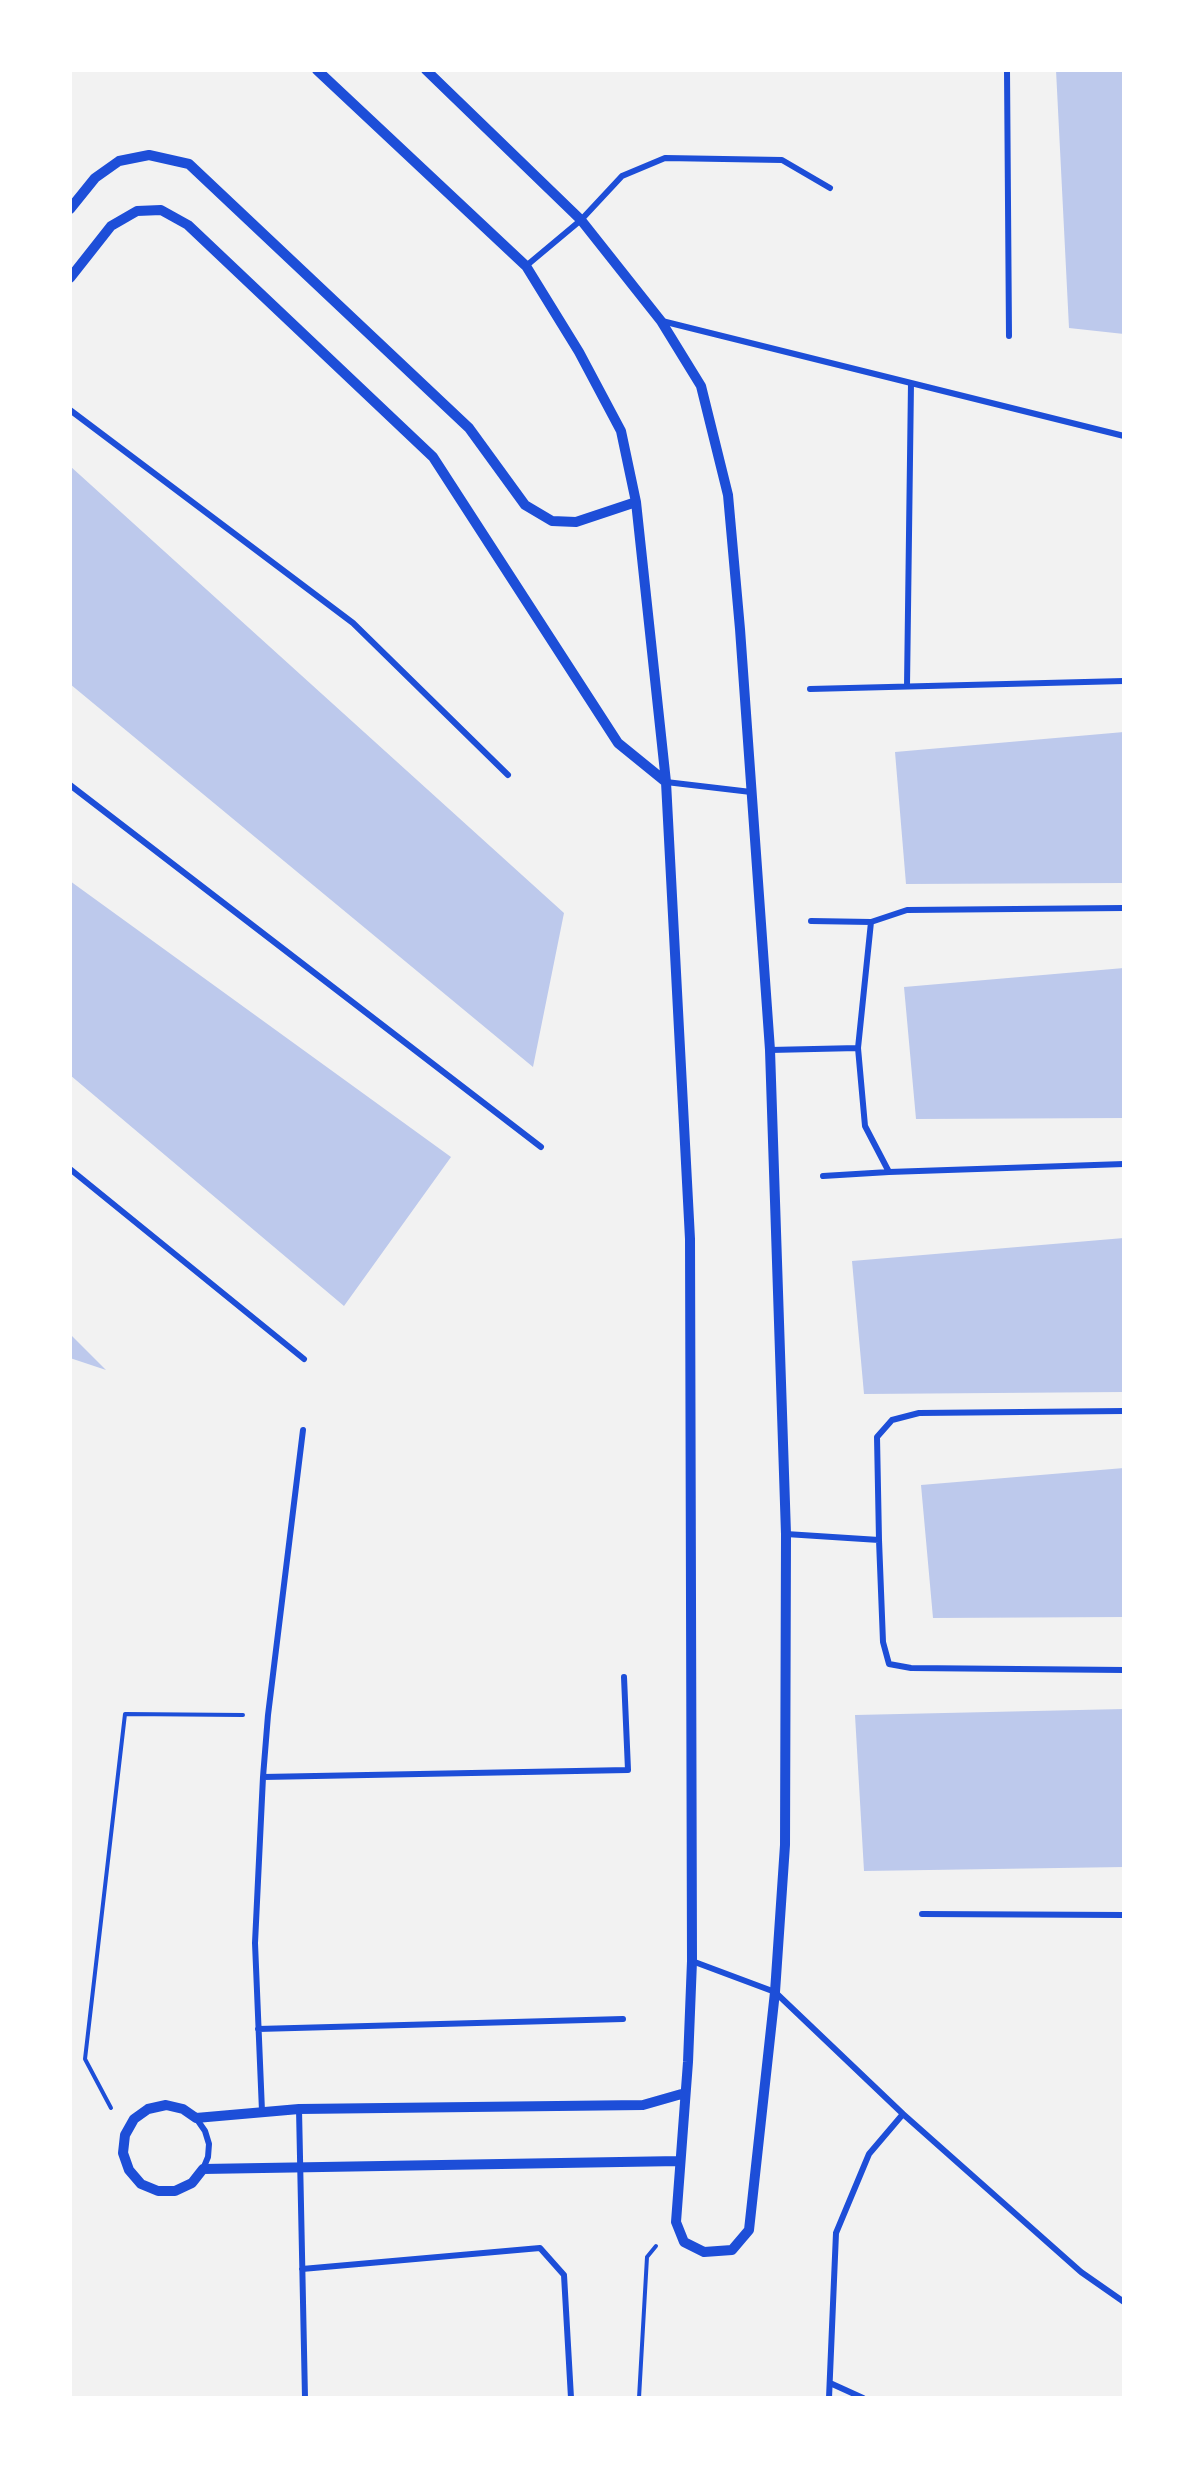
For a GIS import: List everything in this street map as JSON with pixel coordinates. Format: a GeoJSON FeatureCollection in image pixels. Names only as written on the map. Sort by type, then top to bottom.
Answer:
{"type":"FeatureCollection","features":[{"type":"Feature","properties":{"kind":"street"},"geometry":{"type":"LineString","coordinates":[[317,70],[526,266],[579,352],[621,431],[636,502],[666,782],[690,1239],[692,1961],[675,2222],[684,2242],[704,2252],[732,2250],[749,2230],[775,1992],[785,1845],[786,1534],[770,1050],[740,629],[728,495],[701,386],[661,321],[581,220],[426,70]]}},
{"type":"Feature","properties":{"kind":"street"},"geometry":{"type":"LineString","coordinates":[[1007,70],[1009,336]]}},
{"type":"Feature","properties":{"kind":"street"},"geometry":{"type":"LineString","coordinates":[[70,209],[95,178],[119,161],[149,155],[189,164],[469,428],[525,505],[552,521],[576,522],[636,502]]}},
{"type":"Feature","properties":{"kind":"street"},"geometry":{"type":"LineString","coordinates":[[526,266],[581,220],[622,176],[665,158],[782,160],[830,188]]}},
{"type":"Feature","properties":{"kind":"street"},"geometry":{"type":"LineString","coordinates":[[70,278],[111,226],[137,211],[162,210],[188,225],[433,457],[618,743],[666,782],[751,792]]}},
{"type":"Feature","properties":{"kind":"street"},"geometry":{"type":"LineString","coordinates":[[661,321],[1124,436]]}},
{"type":"Feature","properties":{"kind":"street"},"geometry":{"type":"LineString","coordinates":[[908,686],[911,383]]}},
{"type":"Feature","properties":{"kind":"street"},"geometry":{"type":"LineString","coordinates":[[70,410],[353,623],[508,775]]}},
{"type":"Feature","properties":{"kind":"street"},"geometry":{"type":"LineString","coordinates":[[810,689],[1124,681]]}},
{"type":"Feature","properties":{"kind":"street"},"geometry":{"type":"LineString","coordinates":[[70,785],[542,1147]]}},
{"type":"Feature","properties":{"kind":"street"},"geometry":{"type":"LineString","coordinates":[[811,921],[872,922],[907,910],[1124,908]]}},
{"type":"Feature","properties":{"kind":"street"},"geometry":{"type":"LineString","coordinates":[[872,922],[858,1048],[864,1126],[889,1172]]}},
{"type":"Feature","properties":{"kind":"street"},"geometry":{"type":"LineString","coordinates":[[770,1050],[858,1048]]}},
{"type":"Feature","properties":{"kind":"street"},"geometry":{"type":"LineString","coordinates":[[823,1176],[1124,1164]]}},
{"type":"Feature","properties":{"kind":"street"},"geometry":{"type":"LineString","coordinates":[[70,1169],[304,1359]]}},
{"type":"Feature","properties":{"kind":"street"},"geometry":{"type":"LineString","coordinates":[[1124,1411],[919,1413],[892,1420],[877,1437],[883,1642],[889,1664],[911,1668],[1124,1670]]}},
{"type":"Feature","properties":{"kind":"street"},"geometry":{"type":"LineString","coordinates":[[262,2110],[255,1943],[263,1777],[268,1715],[303,1430]]}},
{"type":"Feature","properties":{"kind":"street"},"geometry":{"type":"LineString","coordinates":[[786,1534],[879,1540]]}},
{"type":"Feature","properties":{"kind":"street"},"geometry":{"type":"LineString","coordinates":[[263,1777],[628,1770],[624,1677]]}},
{"type":"Feature","properties":{"kind":"street"},"geometry":{"type":"LineString","coordinates":[[922,1914],[1124,1915]]}},
{"type":"Feature","properties":{"kind":"street"},"geometry":{"type":"LineString","coordinates":[[692,1961],[775,1992],[903,2114],[1081,2272],[1124,2302]]}},
{"type":"Feature","properties":{"kind":"street"},"geometry":{"type":"LineString","coordinates":[[258,2029],[623,2019]]}},
{"type":"Feature","properties":{"kind":"street"},"geometry":{"type":"LineString","coordinates":[[196,2118],[262,2110],[643,2105],[685,2093]]}},
{"type":"Feature","properties":{"kind":"street"},"geometry":{"type":"LineString","coordinates":[[166,2105],[183,2109],[196,2118],[205,2131],[208,2157],[203,2169],[192,2183],[176,2191],[158,2191],[141,2184],[129,2170],[123,2153],[125,2135],[134,2119],[148,2109],[166,2105]]}},
{"type":"Feature","properties":{"kind":"street"},"geometry":{"type":"LineString","coordinates":[[299,2109],[305,2397]]}},
{"type":"Feature","properties":{"kind":"street"},"geometry":{"type":"LineString","coordinates":[[829,2397],[837,2232],[869,2154],[903,2114]]}},
{"type":"Feature","properties":{"kind":"street"},"geometry":{"type":"LineString","coordinates":[[203,2169],[680,2161]]}},
{"type":"Feature","properties":{"kind":"street"},"geometry":{"type":"LineString","coordinates":[[302,2269],[540,2248],[564,2275],[571,2397]]}},
{"type":"Feature","properties":{"kind":"street"},"geometry":{"type":"LineString","coordinates":[[830,2383],[863,2397]]}},
{"type":"Feature","properties":{"kind":"path"},"geometry":{"type":"LineString","coordinates":[[125,2135],[85,2059],[125,1714],[268,1715]]}},
{"type":"Feature","properties":{"kind":"path"},"geometry":{"type":"LineString","coordinates":[[639,2397],[647,2257],[675,2222]]}},
{"type":"Feature","properties":{"kind":"building"},"geometry":{"type":"Polygon","coordinates":[[[1056,70],[1124,70],[1124,334],[1069,328],[1056,70]]]}},
{"type":"Feature","properties":{"kind":"building"},"geometry":{"type":"Polygon","coordinates":[[[70,466],[564,913],[533,1067],[70,684],[70,466]]]}},
{"type":"Feature","properties":{"kind":"building"},"geometry":{"type":"Polygon","coordinates":[[[1124,732],[1124,883],[906,884],[895,752],[1124,732]]]}},
{"type":"Feature","properties":{"kind":"building"},"geometry":{"type":"Polygon","coordinates":[[[70,881],[451,1157],[344,1306],[70,1075],[70,881]]]}},
{"type":"Feature","properties":{"kind":"building"},"geometry":{"type":"Polygon","coordinates":[[[1124,968],[1124,1118],[916,1119],[904,987],[1124,968]]]}},
{"type":"Feature","properties":{"kind":"building"},"geometry":{"type":"Polygon","coordinates":[[[1124,1238],[1124,1392],[864,1394],[852,1261],[1124,1238]]]}},
{"type":"Feature","properties":{"kind":"building"},"geometry":{"type":"Polygon","coordinates":[[[70,1334],[106,1370],[70,1358],[70,1334]]]}},
{"type":"Feature","properties":{"kind":"building"},"geometry":{"type":"Polygon","coordinates":[[[1124,1468],[1124,1617],[933,1618],[921,1485],[1124,1468]]]}},
{"type":"Feature","properties":{"kind":"building"},"geometry":{"type":"Polygon","coordinates":[[[1124,1709],[1124,1867],[864,1871],[855,1715],[1124,1709]]]}}]}
